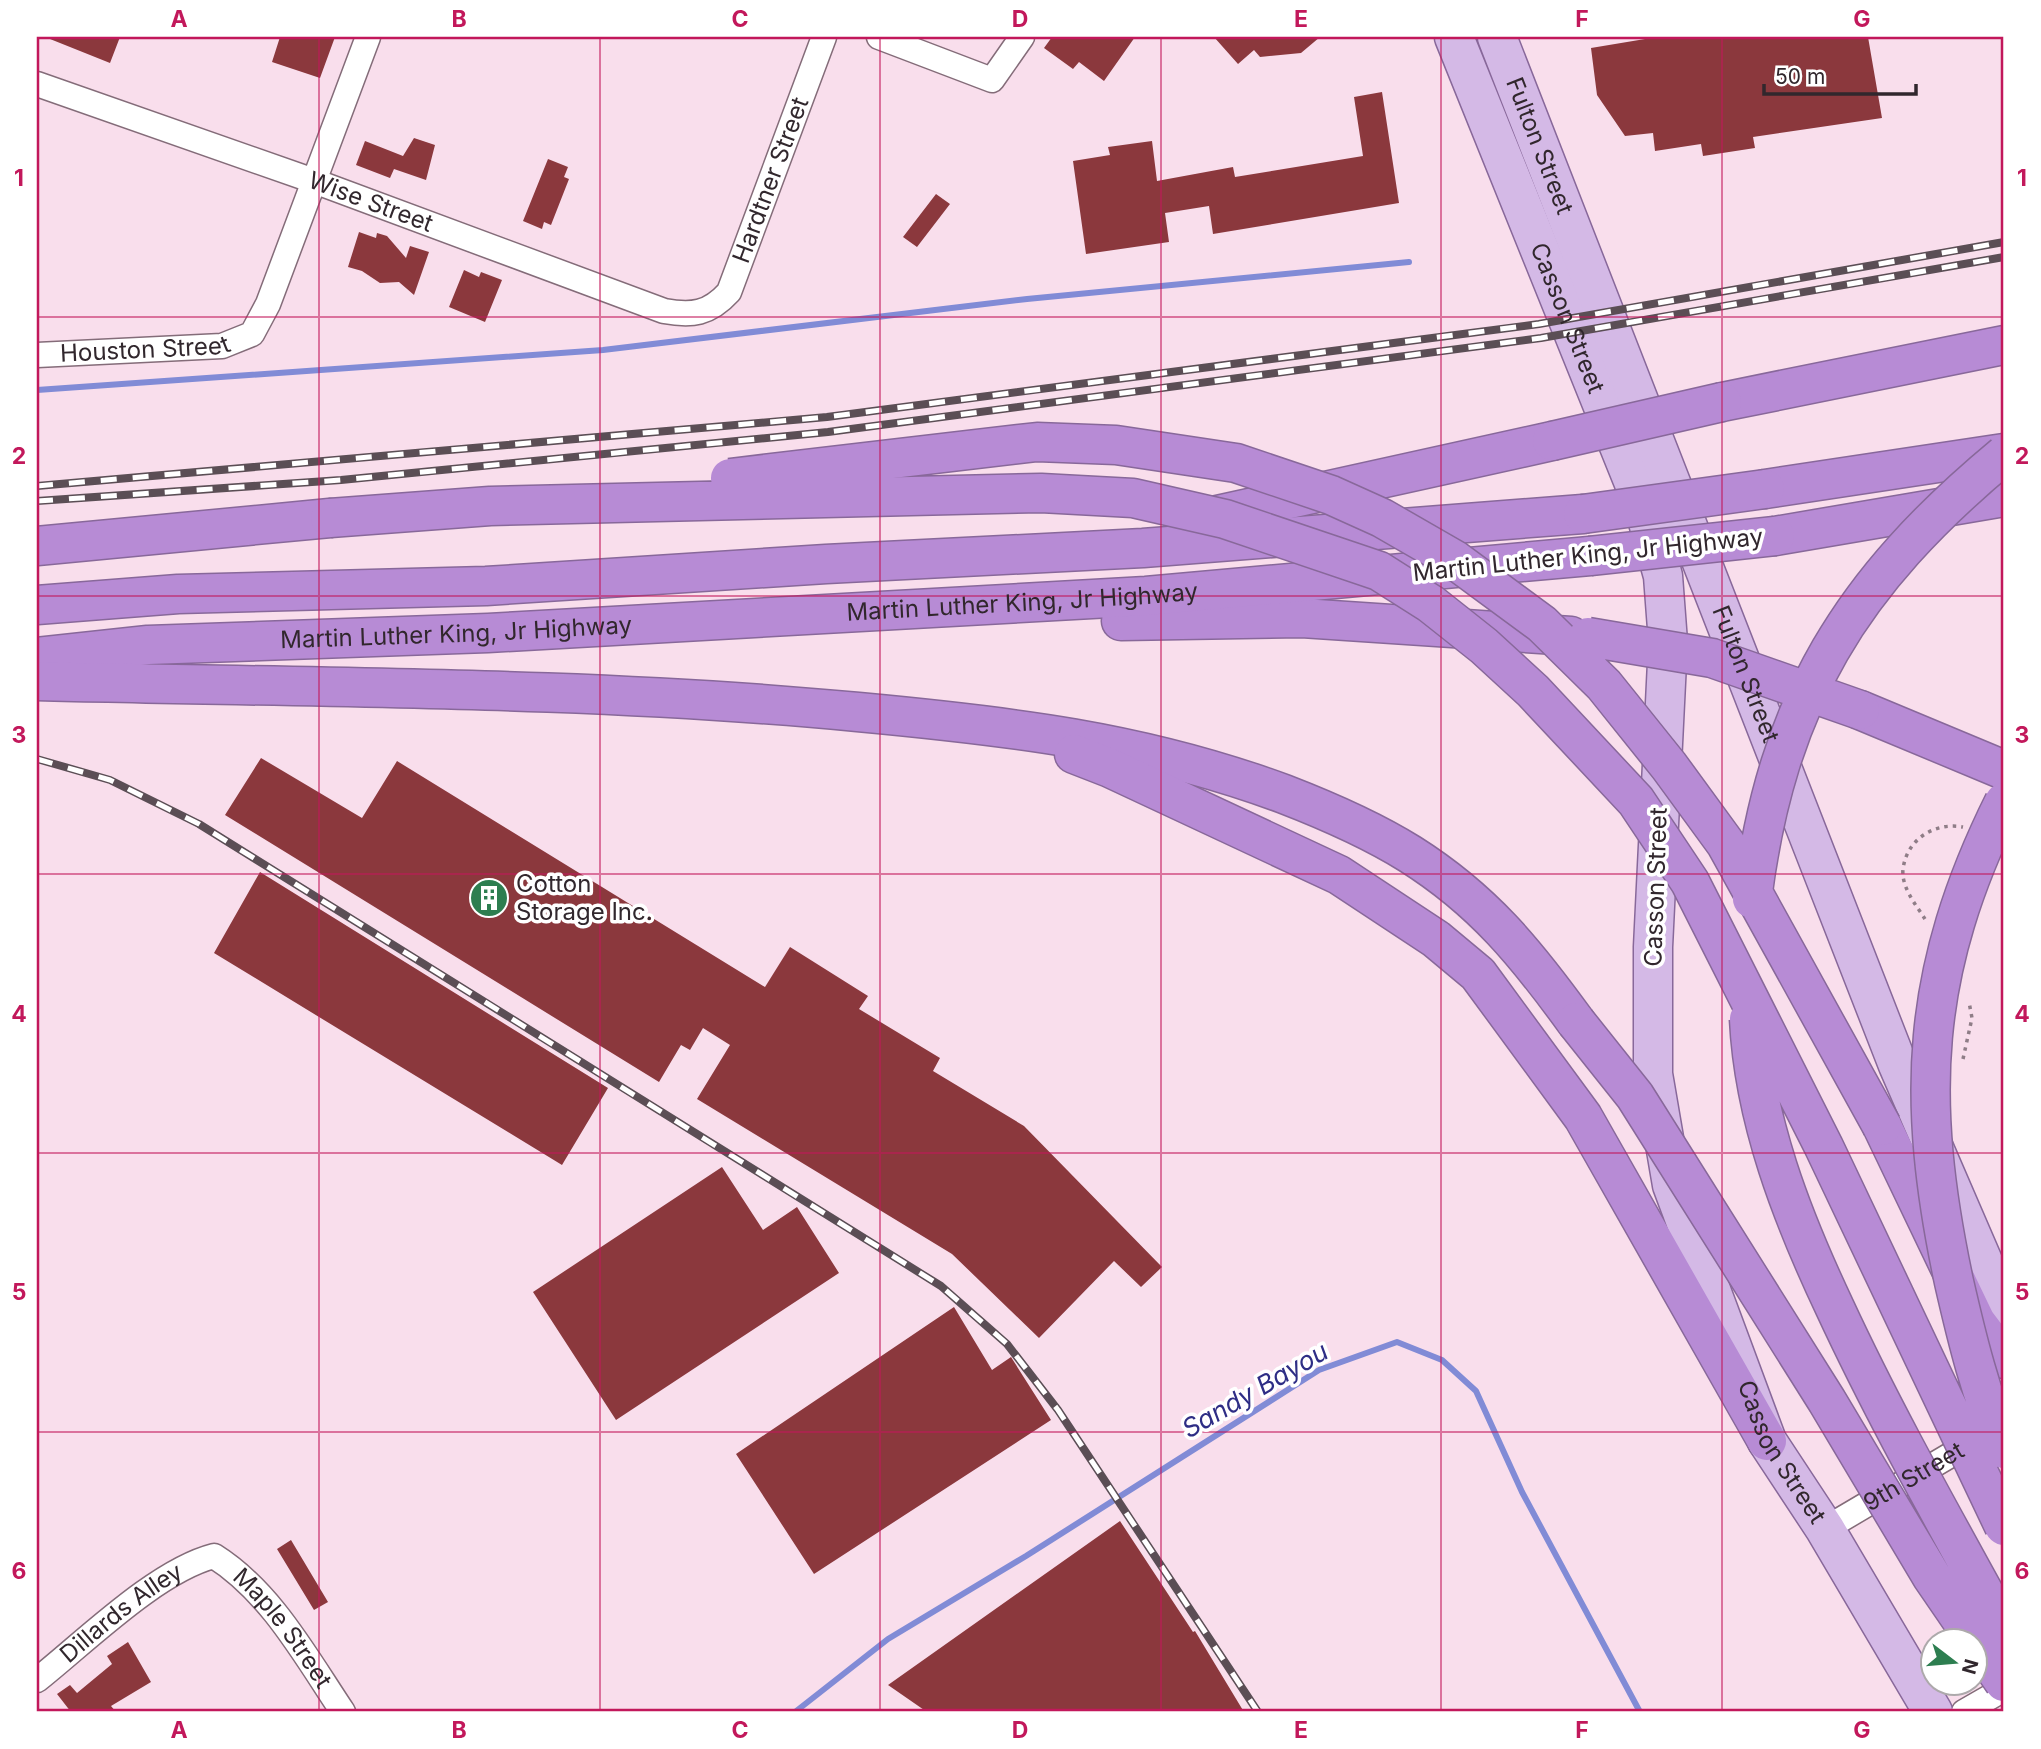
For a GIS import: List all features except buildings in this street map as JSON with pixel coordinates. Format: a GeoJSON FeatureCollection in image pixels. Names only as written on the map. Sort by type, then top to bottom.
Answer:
{"type":"FeatureCollection","features":[{"type":"Feature","properties":{"kind":"highway"},"geometry":{"type":"LineString","coordinates":[[952,558],[1193,520],[1722,402],[2004,345]]}},
{"type":"Feature","properties":{"kind":"highway"},"geometry":{"type":"LineString","coordinates":[[37,546],[330,518],[490,506],[1037,442],[1116,445],[1236,463],[1331,495],[1372,514],[1455,560],[1542,624],[1604,685],[1669,766],[1726,844],[1882,1126],[1976,1322],[2004,1359]]}},
{"type":"Feature","properties":{"kind":"highway"},"geometry":{"type":"LineString","coordinates":[[2004,454],[1900,551],[1845,625],[1819,667],[1780,759],[1755,873],[1746,971],[1749,1025],[1769,1143],[1808,1250],[1870,1385],[2004,1629]]}},
{"type":"Feature","properties":{"kind":"highway","name":"Martin Luther King, Jr Highway"},"geometry":{"type":"LineString","coordinates":[[37,605],[178,594],[486,586],[1143,548],[1583,513],[2004,454]]}},
{"type":"Feature","properties":{"kind":"highway"},"geometry":{"type":"LineString","coordinates":[[490,506],[1041,492],[1133,498],[1225,519],[1323,550],[1379,571],[1432,604],[1484,646],[1533,691],[1636,801],[1690,882],[1824,1147],[2004,1526]]}},
{"type":"Feature","properties":{"kind":"highway","name":"Martin Luther King, Jr Highway"},"geometry":{"type":"LineString","coordinates":[[37,657],[148,645],[488,633],[1146,596],[1590,556],[1775,536],[2004,497]]}},
{"type":"Feature","properties":{"kind":"highway"},"geometry":{"type":"LineString","coordinates":[[1012,602],[1122,621],[1302,618],[1588,637],[1712,658],[1860,710],[2004,770]]}},
{"type":"Feature","properties":{"kind":"highway"},"geometry":{"type":"LineString","coordinates":[[37,681],[620,695],[793,706],[986,723],[1129,747],[1218,770],[1351,821],[1409,853],[1459,888],[1528,956],[1634,1096],[1827,1401],[1932,1577],[2004,1682]]}},
{"type":"Feature","properties":{"kind":"highway"},"geometry":{"type":"LineString","coordinates":[[986,723],[1110,768],[1339,874],[1437,939],[1478,974],[1583,1117],[1767,1441]]}},
{"type":"Feature","properties":{"kind":"highway"},"geometry":{"type":"LineString","coordinates":[[2004,802],[1956,913],[1930,1041],[1928,1101],[1942,1225],[1987,1411],[2004,1449]]}},
{"type":"Feature","properties":{"kind":"main road","name":"Casson Street"},"geometry":{"type":"LineString","coordinates":[[1454,37],[1644,508],[1664,576],[1668,642],[1653,947],[1653,1074],[1672,1185],[1767,1441],[1825,1529],[1933,1712]]}},
{"type":"Feature","properties":{"kind":"main road","name":"Fulton Street"},"geometry":{"type":"LineString","coordinates":[[1497,37],[1898,1065],[2004,1310]]}},
{"type":"Feature","properties":{"kind":"street"},"geometry":{"type":"LineString","coordinates":[[314,181],[369,37]]}},
{"type":"Feature","properties":{"kind":"street","name":"Hardtner Street"},"geometry":{"type":"LineString","coordinates":[[703,313],[729,292],[737,275],[824,37]]}},
{"type":"Feature","properties":{"kind":"street"},"geometry":{"type":"LineString","coordinates":[[879,37],[992,80],[1022,37]]}},
{"type":"Feature","properties":{"kind":"street","name":"Wise Street"},"geometry":{"type":"LineString","coordinates":[[37,84],[314,181],[664,311],[703,313]]}},
{"type":"Feature","properties":{"kind":"street","name":"Houston Street"},"geometry":{"type":"LineString","coordinates":[[37,355],[222,346],[252,334],[268,304],[314,181]]}},
{"type":"Feature","properties":{"kind":"street","name":"9th Street"},"geometry":{"type":"LineString","coordinates":[[1825,1529],[2004,1424]]}},
{"type":"Feature","properties":{"kind":"street","name":"Dillards Alley"},"geometry":{"type":"LineString","coordinates":[[37,1680],[153,1587],[197,1560],[214,1556]]}},
{"type":"Feature","properties":{"kind":"street","name":"Maple Street"},"geometry":{"type":"LineString","coordinates":[[214,1556],[237,1570],[274,1612],[343,1712]]}},
{"type":"Feature","properties":{"kind":"street"},"geometry":{"type":"LineString","coordinates":[[1964,1712],[2004,1689]]}},
{"type":"Feature","properties":{"kind":"waterway"},"geometry":{"type":"LineString","coordinates":[[37,390],[603,350],[1027,299],[1409,262]]}},
{"type":"Feature","properties":{"kind":"waterway","name":"Sandy Bayou"},"geometry":{"type":"LineString","coordinates":[[795,1712],[888,1639],[1026,1556],[1319,1370],[1397,1342],[1442,1360],[1476,1391],[1522,1492],[1640,1712]]}},
{"type":"Feature","properties":{"kind":"railway"},"geometry":{"type":"LineString","coordinates":[[37,486],[827,417],[1539,324],[2004,242]]}},
{"type":"Feature","properties":{"kind":"railway"},"geometry":{"type":"LineString","coordinates":[[37,501],[341,480],[828,432],[1541,338],[2004,257]]}},
{"type":"Feature","properties":{"kind":"railway"},"geometry":{"type":"LineString","coordinates":[[37,759],[110,780],[199,824],[941,1286],[1007,1344],[1058,1410],[1258,1712]]}},
{"type":"Feature","properties":{"kind":"place","name":"Cotton Storage Inc."},"geometry":{"type":"Point","coordinates":[489,898]}}]}
